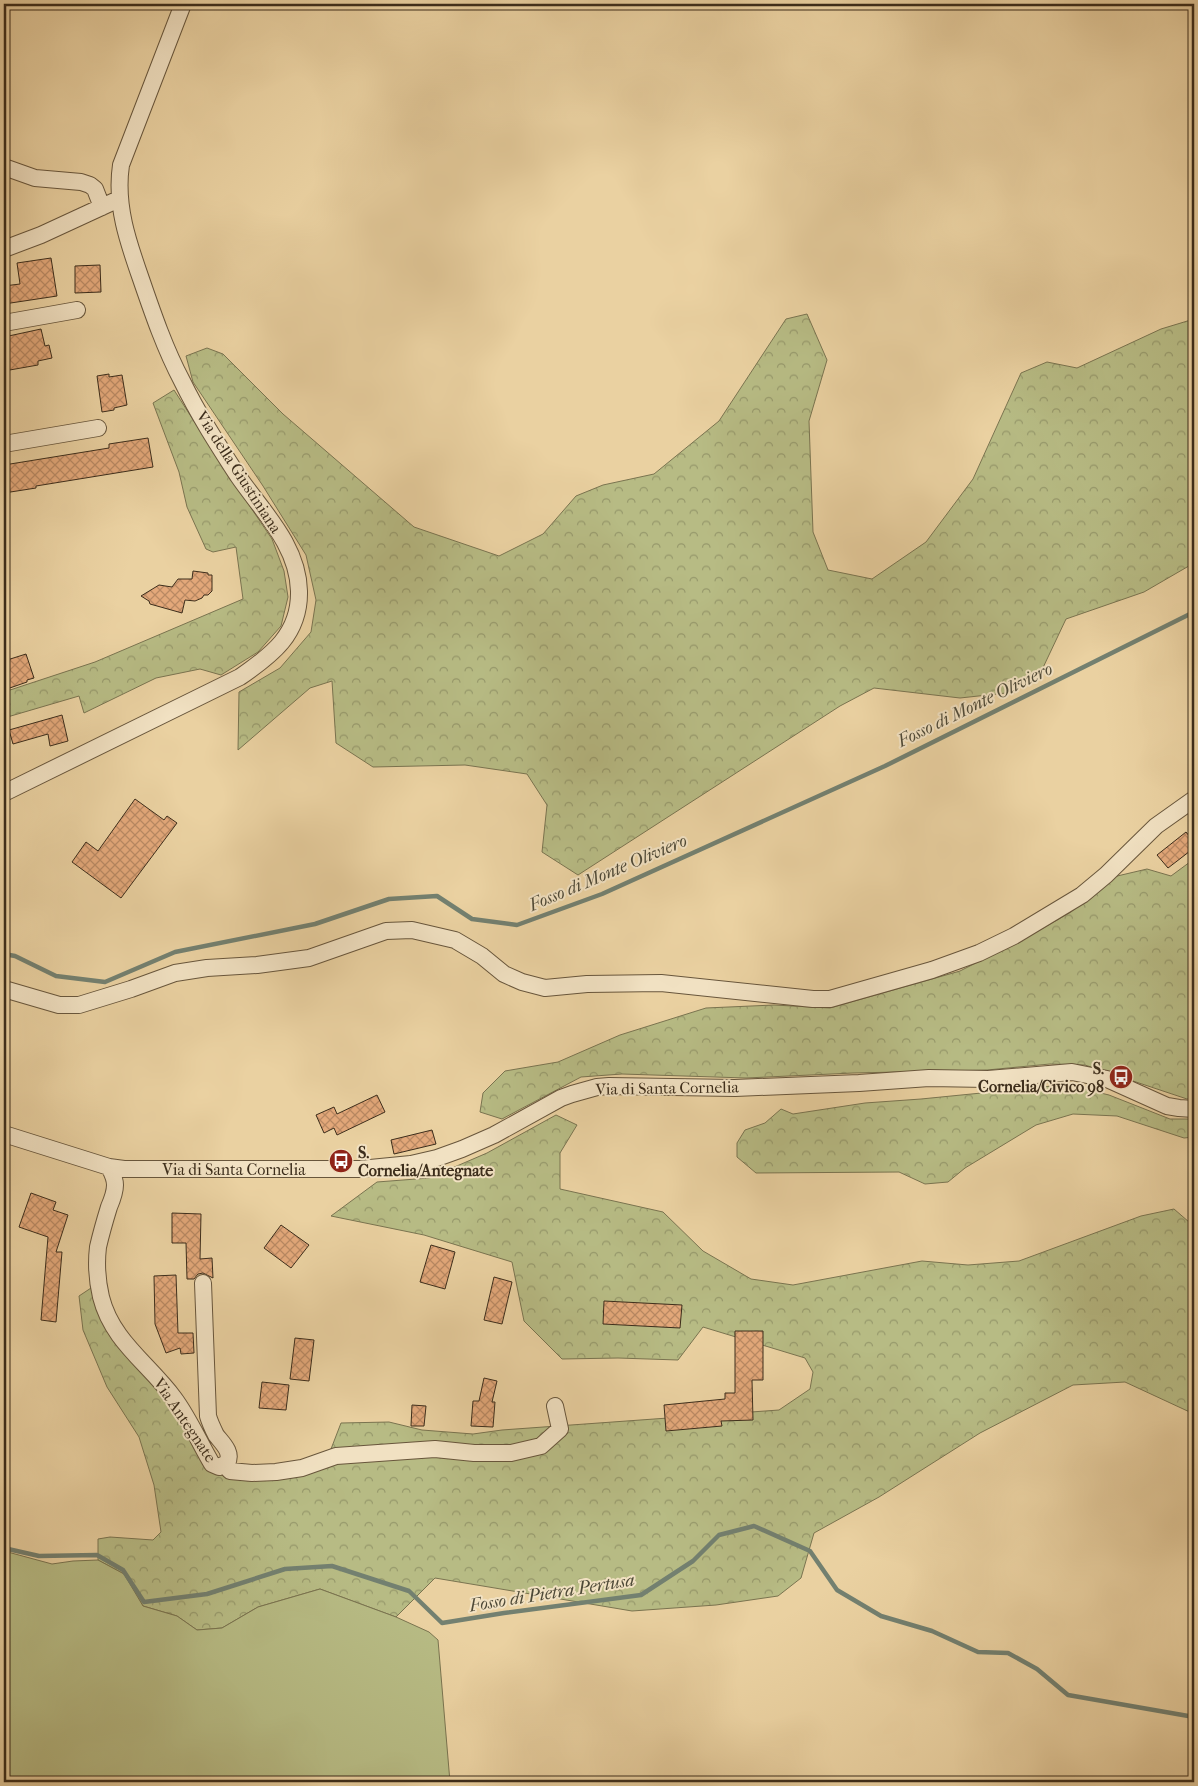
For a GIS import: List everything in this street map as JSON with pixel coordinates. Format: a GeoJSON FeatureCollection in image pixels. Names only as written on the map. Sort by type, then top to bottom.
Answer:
{"type":"FeatureCollection","features":[{"type":"Feature","properties":{"kind":"street","name":"Via della Giustiniana"},"geometry":{"type":"LineString","coordinates":[[4,793],[240,677],[263,661],[277,648],[292,627],[298,608],[298,580],[288,549],[207,426],[181,380],[157,326],[126,236],[120,199],[119,177],[121,165],[183,4]]}},
{"type":"Feature","properties":{"kind":"street"},"geometry":{"type":"LineString","coordinates":[[4,167],[35,178],[80,182],[90,185],[95,189],[102,207]]}},
{"type":"Feature","properties":{"kind":"street"},"geometry":{"type":"LineString","coordinates":[[4,249],[41,235],[120,199]]}},
{"type":"Feature","properties":{"kind":"street"},"geometry":{"type":"LineString","coordinates":[[4,322],[77,310]]}},
{"type":"Feature","properties":{"kind":"street"},"geometry":{"type":"LineString","coordinates":[[4,444],[98,428]]}},
{"type":"Feature","properties":{"kind":"street"},"geometry":{"type":"LineString","coordinates":[[4,989],[59,1005],[79,1004],[131,989],[175,973],[309,958],[386,932],[412,930],[455,940],[482,956],[504,974],[522,982],[546,988],[587,984],[661,983],[813,1000],[830,999],[932,970],[979,953],[1014,936],[1082,895],[1106,875],[1156,826],[1194,799]]}},
{"type":"Feature","properties":{"kind":"street","name":"Via di Santa Cornelia"},"geometry":{"type":"LineString","coordinates":[[4,1134],[109,1167],[142,1169],[380,1168],[437,1158],[494,1135],[572,1094],[597,1087],[609,1086],[735,1088],[929,1078],[988,1079],[1072,1072],[1108,1078],[1167,1106],[1194,1109]]}},
{"type":"Feature","properties":{"kind":"street","name":"Via Antegnate"},"geometry":{"type":"LineString","coordinates":[[109,1167],[115,1186],[98,1247],[97,1263],[97,1278],[104,1308],[117,1333],[128,1348],[159,1378],[176,1400],[212,1464],[219,1467],[225,1465],[229,1460],[229,1453],[216,1434],[208,1416],[203,1283]]}},
{"type":"Feature","properties":{"kind":"street"},"geometry":{"type":"LineString","coordinates":[[225,1465],[230,1470],[252,1474],[302,1468],[336,1456],[435,1449],[474,1453],[510,1453],[541,1446],[560,1429],[555,1406]]}},
{"type":"Feature","properties":{"kind":"green space"},"geometry":{"type":"Polygon","coordinates":[[[807,314],[827,360],[809,421],[813,532],[828,570],[872,579],[926,542],[973,479],[1021,373],[1047,362],[1077,368],[1161,329],[1194,319],[1194,563],[1144,592],[1066,619],[1040,674],[1006,693],[960,698],[874,688],[840,706],[578,875],[542,852],[547,805],[527,774],[465,765],[373,767],[336,743],[332,681],[310,688],[238,750],[239,692],[280,668],[311,632],[316,600],[306,555],[263,486],[193,382],[186,356],[207,348],[223,354],[283,414],[414,527],[499,556],[543,534],[576,496],[603,485],[654,474],[719,421],[786,319],[807,314]]]}},
{"type":"Feature","properties":{"kind":"green space"},"geometry":{"type":"Polygon","coordinates":[[[174,390],[272,539],[284,571],[288,597],[281,626],[258,652],[221,675],[200,669],[156,678],[84,713],[79,696],[4,718],[4,692],[95,662],[243,599],[236,547],[213,552],[206,549],[187,507],[179,472],[153,403],[174,390]]]}},
{"type":"Feature","properties":{"kind":"green space"},"geometry":{"type":"Polygon","coordinates":[[[1194,859],[1194,1097],[1187,1099],[1085,1065],[1050,1064],[987,1070],[746,1078],[622,1074],[581,1077],[502,1119],[480,1112],[483,1093],[505,1071],[558,1062],[620,1035],[706,1008],[774,1005],[830,1008],[960,971],[1031,935],[1071,912],[1113,877],[1147,869],[1171,876],[1194,859]]]}},
{"type":"Feature","properties":{"kind":"green space"},"geometry":{"type":"Polygon","coordinates":[[[1052,1086],[1076,1087],[1109,1095],[1170,1119],[1194,1119],[1194,1137],[1184,1138],[1117,1116],[1073,1114],[1036,1125],[965,1168],[948,1182],[925,1184],[899,1172],[756,1173],[737,1157],[737,1143],[745,1130],[765,1123],[781,1109],[793,1114],[865,1103],[1052,1086]]]}},
{"type":"Feature","properties":{"kind":"green space"},"geometry":{"type":"Polygon","coordinates":[[[556,1115],[577,1125],[560,1153],[560,1189],[663,1212],[703,1251],[751,1279],[793,1285],[922,1261],[968,1265],[1019,1261],[1141,1216],[1174,1209],[1189,1222],[1194,1223],[1194,1414],[1125,1382],[1073,1385],[980,1433],[879,1497],[814,1533],[801,1578],[778,1596],[716,1605],[632,1611],[435,1578],[396,1617],[320,1589],[258,1607],[222,1628],[197,1630],[177,1616],[143,1606],[124,1574],[98,1560],[98,1539],[110,1537],[153,1540],[161,1532],[154,1485],[139,1437],[107,1387],[83,1330],[79,1296],[91,1288],[95,1297],[161,1388],[206,1464],[220,1475],[301,1472],[331,1449],[341,1423],[389,1422],[422,1430],[473,1434],[502,1430],[779,1410],[810,1389],[813,1372],[805,1358],[703,1327],[678,1360],[562,1359],[524,1321],[512,1262],[424,1235],[331,1216],[377,1182],[429,1178],[487,1153],[556,1115]]]}},
{"type":"Feature","properties":{"kind":"green space"},"geometry":{"type":"Polygon","coordinates":[[[4,1551],[52,1564],[98,1560],[124,1574],[143,1606],[177,1616],[197,1630],[222,1628],[258,1607],[320,1589],[396,1617],[429,1632],[438,1640],[450,1782],[4,1782],[4,1551]]]}},
{"type":"Feature","properties":{"kind":"building"},"geometry":{"type":"Polygon","coordinates":[[[51,258],[57,296],[4,304],[4,286],[20,284],[17,263],[51,258]]]}},
{"type":"Feature","properties":{"kind":"building"},"geometry":{"type":"Polygon","coordinates":[[[100,265],[101,292],[75,293],[75,266],[100,265]]]}},
{"type":"Feature","properties":{"kind":"building"},"geometry":{"type":"Polygon","coordinates":[[[41,329],[45,346],[49,345],[52,358],[38,361],[38,365],[4,371],[4,337],[41,329]]]}},
{"type":"Feature","properties":{"kind":"building"},"geometry":{"type":"Polygon","coordinates":[[[109,374],[109,377],[122,375],[127,405],[102,412],[97,376],[109,374]]]}},
{"type":"Feature","properties":{"kind":"building"},"geometry":{"type":"Polygon","coordinates":[[[148,438],[153,467],[4,493],[4,465],[109,448],[109,444],[148,438]]]}},
{"type":"Feature","properties":{"kind":"building"},"geometry":{"type":"Polygon","coordinates":[[[193,571],[212,575],[212,591],[195,601],[185,600],[182,613],[150,604],[149,601],[141,596],[159,585],[172,587],[178,579],[192,579],[193,571]]]}},
{"type":"Feature","properties":{"kind":"building"},"geometry":{"type":"Polygon","coordinates":[[[26,654],[34,678],[4,690],[4,661],[26,654]]]}},
{"type":"Feature","properties":{"kind":"building"},"geometry":{"type":"Polygon","coordinates":[[[62,715],[68,741],[50,746],[48,734],[13,744],[9,730],[62,715]]]}},
{"type":"Feature","properties":{"kind":"building"},"geometry":{"type":"Polygon","coordinates":[[[135,799],[164,820],[167,816],[177,823],[121,898],[72,862],[86,842],[98,851],[135,799]]]}},
{"type":"Feature","properties":{"kind":"building"},"geometry":{"type":"Polygon","coordinates":[[[1186,832],[1194,842],[1194,848],[1168,868],[1157,855],[1186,832]]]}},
{"type":"Feature","properties":{"kind":"building"},"geometry":{"type":"Polygon","coordinates":[[[377,1095],[385,1112],[337,1135],[334,1128],[324,1133],[316,1115],[334,1107],[337,1114],[377,1095]]]}},
{"type":"Feature","properties":{"kind":"building"},"geometry":{"type":"Polygon","coordinates":[[[432,1130],[436,1144],[394,1154],[391,1140],[432,1130]]]}},
{"type":"Feature","properties":{"kind":"building"},"geometry":{"type":"Polygon","coordinates":[[[31,1193],[56,1202],[53,1210],[68,1215],[56,1252],[62,1252],[56,1322],[41,1320],[48,1237],[19,1227],[31,1193]]]}},
{"type":"Feature","properties":{"kind":"building"},"geometry":{"type":"Polygon","coordinates":[[[172,1213],[201,1214],[200,1259],[212,1258],[213,1278],[203,1273],[198,1274],[194,1279],[187,1279],[186,1243],[172,1243],[172,1213]]]}},
{"type":"Feature","properties":{"kind":"building"},"geometry":{"type":"Polygon","coordinates":[[[281,1225],[309,1245],[291,1268],[264,1248],[281,1225]]]}},
{"type":"Feature","properties":{"kind":"building"},"geometry":{"type":"Polygon","coordinates":[[[431,1245],[455,1252],[445,1289],[420,1282],[431,1245]]]}},
{"type":"Feature","properties":{"kind":"building"},"geometry":{"type":"Polygon","coordinates":[[[176,1275],[178,1333],[193,1333],[194,1353],[181,1354],[180,1348],[166,1353],[155,1324],[154,1276],[176,1275]]]}},
{"type":"Feature","properties":{"kind":"building"},"geometry":{"type":"Polygon","coordinates":[[[494,1277],[512,1282],[502,1324],[484,1320],[494,1277]]]}},
{"type":"Feature","properties":{"kind":"building"},"geometry":{"type":"Polygon","coordinates":[[[604,1301],[682,1305],[680,1328],[603,1324],[604,1301]]]}},
{"type":"Feature","properties":{"kind":"building"},"geometry":{"type":"Polygon","coordinates":[[[735,1331],[763,1331],[763,1380],[752,1380],[753,1420],[721,1421],[722,1426],[666,1431],[664,1405],[725,1399],[725,1393],[735,1393],[735,1331]]]}},
{"type":"Feature","properties":{"kind":"building"},"geometry":{"type":"Polygon","coordinates":[[[295,1338],[314,1340],[309,1381],[290,1379],[295,1338]]]}},
{"type":"Feature","properties":{"kind":"building"},"geometry":{"type":"Polygon","coordinates":[[[484,1378],[497,1381],[492,1402],[495,1402],[493,1427],[471,1426],[473,1401],[479,1401],[484,1378]]]}},
{"type":"Feature","properties":{"kind":"building"},"geometry":{"type":"Polygon","coordinates":[[[262,1382],[289,1385],[286,1410],[259,1408],[262,1382]]]}},
{"type":"Feature","properties":{"kind":"building"},"geometry":{"type":"Polygon","coordinates":[[[412,1405],[426,1406],[424,1426],[411,1426],[412,1405]]]}},
{"type":"Feature","properties":{"kind":"waterway","name":"Fosso di Monte Oliviero"},"geometry":{"type":"LineString","coordinates":[[4,954],[15,956],[56,976],[105,982],[175,952],[315,924],[389,899],[437,896],[472,919],[517,925],[602,894],[885,766],[1194,612]]}},
{"type":"Feature","properties":{"kind":"waterway","name":"Fosso di Pietra Pertusa"},"geometry":{"type":"LineString","coordinates":[[4,1546],[8,1549],[39,1556],[97,1555],[123,1570],[144,1602],[207,1594],[285,1569],[332,1566],[409,1591],[442,1623],[641,1595],[693,1561],[719,1535],[754,1526],[810,1551],[837,1590],[881,1616],[932,1631],[978,1652],[1008,1653],[1037,1669],[1068,1695],[1194,1717]]}},
{"type":"Feature","properties":{"kind":"place","name":"S. Cornelia/Civico 98"},"geometry":{"type":"Point","coordinates":[1121,1077]}},
{"type":"Feature","properties":{"kind":"place","name":"S. Cornelia/Antegnate"},"geometry":{"type":"Point","coordinates":[341,1161]}}]}
